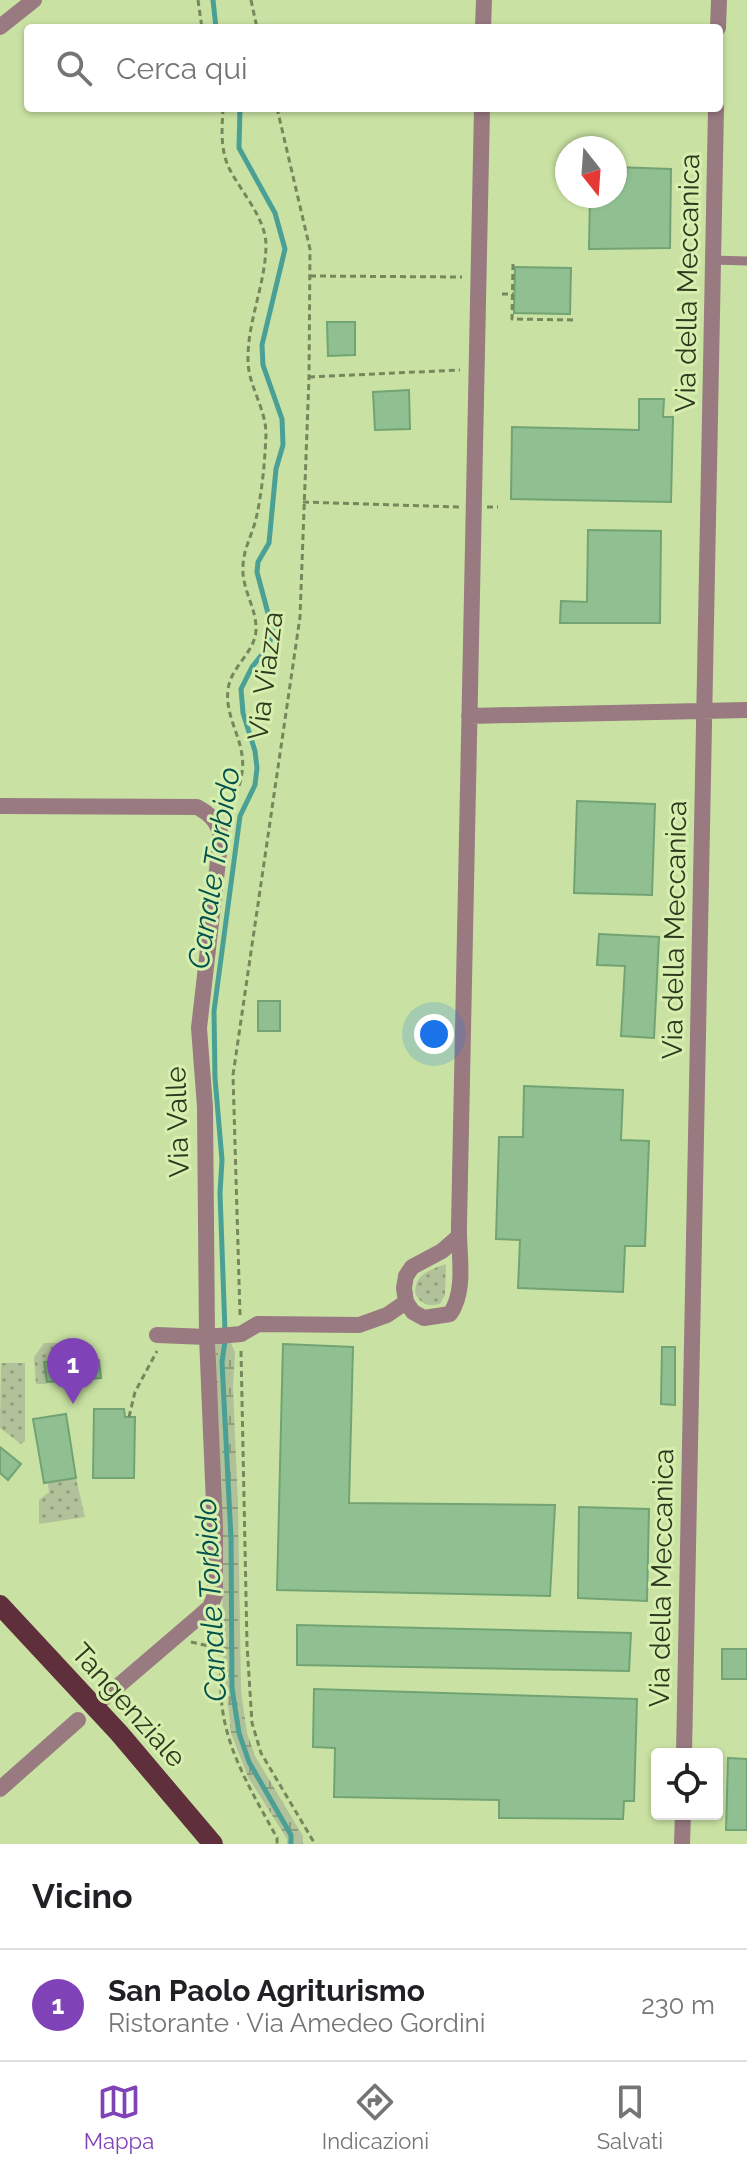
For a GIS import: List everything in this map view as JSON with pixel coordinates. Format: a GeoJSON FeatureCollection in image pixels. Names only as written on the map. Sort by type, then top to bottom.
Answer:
{"type":"FeatureCollection","features":[{"type":"Feature","properties":{"kind":"main road","name":"Tangenziale"},"geometry":{"type":"LineString","coordinates":[[0,1605],[119,1733],[213,1844]]}},
{"type":"Feature","properties":{"kind":"street"},"geometry":{"type":"LineString","coordinates":[[0,27],[34,0]]}},
{"type":"Feature","properties":{"kind":"street"},"geometry":{"type":"LineString","coordinates":[[483,24],[484,0]]}},
{"type":"Feature","properties":{"kind":"street"},"geometry":{"type":"LineString","coordinates":[[718,24],[719,0]]}},
{"type":"Feature","properties":{"kind":"street"},"geometry":{"type":"LineString","coordinates":[[458,1237],[442,1251],[412,1267],[406,1276],[406,1302],[413,1312],[424,1318],[450,1314],[457,1304],[459,1290],[482,112]]}},
{"type":"Feature","properties":{"kind":"street","name":"Via della Meccanica"},"geometry":{"type":"LineString","coordinates":[[684,1748],[716,112]]}},
{"type":"Feature","properties":{"kind":"street"},"geometry":{"type":"LineString","coordinates":[[469,716],[747,710]]}},
{"type":"Feature","properties":{"kind":"street"},"geometry":{"type":"LineString","coordinates":[[0,806],[197,807],[208,813]]}},
{"type":"Feature","properties":{"kind":"street","name":"Via Valle"},"geometry":{"type":"LineString","coordinates":[[104,1698],[210,1607],[215,1595],[207,1337],[205,1107],[199,1028],[221,835],[217,823],[208,813]]}},
{"type":"Feature","properties":{"kind":"street"},"geometry":{"type":"LineString","coordinates":[[159,1339],[241,1334],[258,1324],[359,1325],[387,1315],[406,1302]]}},
{"type":"Feature","properties":{"kind":"street"},"geometry":{"type":"LineString","coordinates":[[0,1789],[78,1720]]}},
{"type":"Feature","properties":{"kind":"street"},"geometry":{"type":"LineString","coordinates":[[682,1844],[683,1820]]}},
{"type":"Feature","properties":{"kind":"lane"},"geometry":{"type":"LineString","coordinates":[[713,260],[747,261]]}},
{"type":"Feature","properties":{"kind":"path"},"geometry":{"type":"LineString","coordinates":[[198,0],[201,24]]}},
{"type":"Feature","properties":{"kind":"path"},"geometry":{"type":"LineString","coordinates":[[251,0],[256,24]]}},
{"type":"Feature","properties":{"kind":"path"},"geometry":{"type":"LineString","coordinates":[[208,813],[229,808],[242,770],[242,754],[231,723],[228,690],[233,672],[253,644],[256,632],[242,574],[245,545],[257,517],[266,432],[248,363],[248,337],[266,241],[261,223],[224,153],[223,112]]}},
{"type":"Feature","properties":{"kind":"path","name":"Via Viazza"},"geometry":{"type":"LineString","coordinates":[[278,112],[310,249],[309,377],[300,617],[233,1075],[247,1645],[252,1723],[261,1753],[315,1844]]}},
{"type":"Feature","properties":{"kind":"path"},"geometry":{"type":"LineString","coordinates":[[513,264],[512,319],[576,320]]}},
{"type":"Feature","properties":{"kind":"path"},"geometry":{"type":"LineString","coordinates":[[310,276],[478,277]]}},
{"type":"Feature","properties":{"kind":"path"},"geometry":{"type":"LineString","coordinates":[[502,294],[513,294]]}},
{"type":"Feature","properties":{"kind":"path"},"geometry":{"type":"LineString","coordinates":[[309,377],[476,369]]}},
{"type":"Feature","properties":{"kind":"path"},"geometry":{"type":"LineString","coordinates":[[303,502],[473,507]]}},
{"type":"Feature","properties":{"kind":"path"},"geometry":{"type":"LineString","coordinates":[[129,1417],[135,1392],[159,1339]]}},
{"type":"Feature","properties":{"kind":"path"},"geometry":{"type":"LineString","coordinates":[[179,1633],[220,1650],[226,1730],[235,1759],[277,1838],[277,1844]]}},
{"type":"Feature","properties":{"kind":"green space"},"geometry":{"type":"Polygon","coordinates":[[[446,1264],[445,1295],[440,1304],[424,1304],[415,1292],[418,1280],[425,1273],[446,1264]]]}},
{"type":"Feature","properties":{"kind":"green space"},"geometry":{"type":"Polygon","coordinates":[[[218,1341],[230,1341],[235,1352],[233,1388],[241,1691],[247,1733],[255,1756],[303,1836],[303,1844],[287,1844],[287,1839],[248,1777],[231,1733],[222,1645],[223,1531],[217,1447],[218,1341]]]}},
{"type":"Feature","properties":{"kind":"green space"},"geometry":{"type":"Polygon","coordinates":[[[87,1342],[93,1346],[94,1360],[45,1362],[47,1384],[36,1384],[34,1357],[44,1343],[87,1342]]]}},
{"type":"Feature","properties":{"kind":"green space"},"geometry":{"type":"Polygon","coordinates":[[[1,1363],[25,1363],[25,1441],[21,1444],[0,1428],[1,1363]]]}},
{"type":"Feature","properties":{"kind":"green space"},"geometry":{"type":"Polygon","coordinates":[[[76,1478],[85,1517],[39,1524],[39,1500],[49,1492],[48,1483],[76,1478]]]}},
{"type":"Feature","properties":{"kind":"building"},"geometry":{"type":"Polygon","coordinates":[[[627,167],[671,169],[670,248],[589,249],[590,208],[627,208],[627,167]]]}},
{"type":"Feature","properties":{"kind":"building"},"geometry":{"type":"Polygon","coordinates":[[[515,267],[571,268],[570,314],[514,313],[515,267]]]}},
{"type":"Feature","properties":{"kind":"building"},"geometry":{"type":"Polygon","coordinates":[[[327,322],[355,322],[355,355],[328,356],[327,322]]]}},
{"type":"Feature","properties":{"kind":"building"},"geometry":{"type":"Polygon","coordinates":[[[409,390],[410,429],[375,430],[373,392],[409,390]]]}},
{"type":"Feature","properties":{"kind":"building"},"geometry":{"type":"Polygon","coordinates":[[[639,399],[664,399],[663,417],[673,417],[671,502],[511,499],[512,427],[639,430],[639,399]]]}},
{"type":"Feature","properties":{"kind":"building"},"geometry":{"type":"Polygon","coordinates":[[[588,530],[661,531],[660,623],[560,623],[561,601],[587,602],[588,530]]]}},
{"type":"Feature","properties":{"kind":"building"},"geometry":{"type":"Polygon","coordinates":[[[577,801],[655,804],[652,895],[574,893],[577,801]]]}},
{"type":"Feature","properties":{"kind":"building"},"geometry":{"type":"Polygon","coordinates":[[[599,934],[659,937],[654,1038],[621,1036],[625,966],[597,965],[599,934]]]}},
{"type":"Feature","properties":{"kind":"building"},"geometry":{"type":"Polygon","coordinates":[[[258,1001],[280,1001],[280,1031],[258,1031],[258,1001]]]}},
{"type":"Feature","properties":{"kind":"building"},"geometry":{"type":"Polygon","coordinates":[[[524,1086],[623,1090],[621,1140],[649,1141],[645,1246],[625,1246],[623,1292],[518,1288],[520,1240],[496,1239],[499,1137],[523,1137],[524,1086]]]}},
{"type":"Feature","properties":{"kind":"building"},"geometry":{"type":"Polygon","coordinates":[[[283,1344],[353,1347],[349,1503],[555,1505],[550,1596],[277,1590],[283,1344]]]}},
{"type":"Feature","properties":{"kind":"building"},"geometry":{"type":"Polygon","coordinates":[[[662,1347],[675,1347],[675,1405],[661,1404],[662,1347]]]}},
{"type":"Feature","properties":{"kind":"building"},"geometry":{"type":"Polygon","coordinates":[[[99,1360],[101,1378],[47,1382],[44,1362],[99,1360]]]}},
{"type":"Feature","properties":{"kind":"building"},"geometry":{"type":"Polygon","coordinates":[[[94,1409],[124,1409],[125,1417],[135,1417],[134,1478],[93,1478],[94,1409]]]}},
{"type":"Feature","properties":{"kind":"building"},"geometry":{"type":"Polygon","coordinates":[[[66,1414],[76,1478],[44,1483],[33,1419],[66,1414]]]}},
{"type":"Feature","properties":{"kind":"building"},"geometry":{"type":"Polygon","coordinates":[[[0,1447],[21,1464],[8,1480],[0,1473],[0,1447]]]}},
{"type":"Feature","properties":{"kind":"building"},"geometry":{"type":"Polygon","coordinates":[[[579,1507],[649,1509],[647,1601],[578,1598],[579,1507]]]}},
{"type":"Feature","properties":{"kind":"building"},"geometry":{"type":"Polygon","coordinates":[[[297,1625],[631,1633],[629,1671],[297,1665],[297,1625]]]}},
{"type":"Feature","properties":{"kind":"building"},"geometry":{"type":"Polygon","coordinates":[[[722,1649],[747,1649],[747,1679],[722,1679],[722,1649]]]}},
{"type":"Feature","properties":{"kind":"building"},"geometry":{"type":"Polygon","coordinates":[[[314,1689],[637,1699],[634,1801],[624,1801],[623,1819],[499,1818],[499,1800],[334,1797],[335,1748],[313,1747],[314,1689]]]}},
{"type":"Feature","properties":{"kind":"building"},"geometry":{"type":"Polygon","coordinates":[[[728,1758],[747,1759],[747,1830],[726,1830],[728,1758]]]}},
{"type":"Feature","properties":{"kind":"waterway","name":"Canale Torbido"},"geometry":{"type":"LineString","coordinates":[[213,0],[216,24]]}},
{"type":"Feature","properties":{"kind":"waterway","name":"Canale Torbido"},"geometry":{"type":"LineString","coordinates":[[225,1331],[220,1193],[222,1160],[215,1078],[214,1011],[240,816],[255,785],[255,751],[243,713],[241,689],[252,667],[268,647],[273,632],[257,572],[258,562],[269,543],[276,469],[283,445],[282,419],[263,365],[262,345],[285,249],[275,213],[239,148],[240,112]]}},
{"type":"Feature","properties":{"kind":"waterway","name":"Canale Torbido"},"geometry":{"type":"LineString","coordinates":[[225,1341],[222,1362],[231,1538],[232,1688],[239,1733],[249,1762],[291,1835],[291,1844]]}},
{"type":"Feature","properties":{"kind":"place","name":"San Paolo Agriturismo"},"geometry":{"type":"Point","coordinates":[73,1404]}}]}
